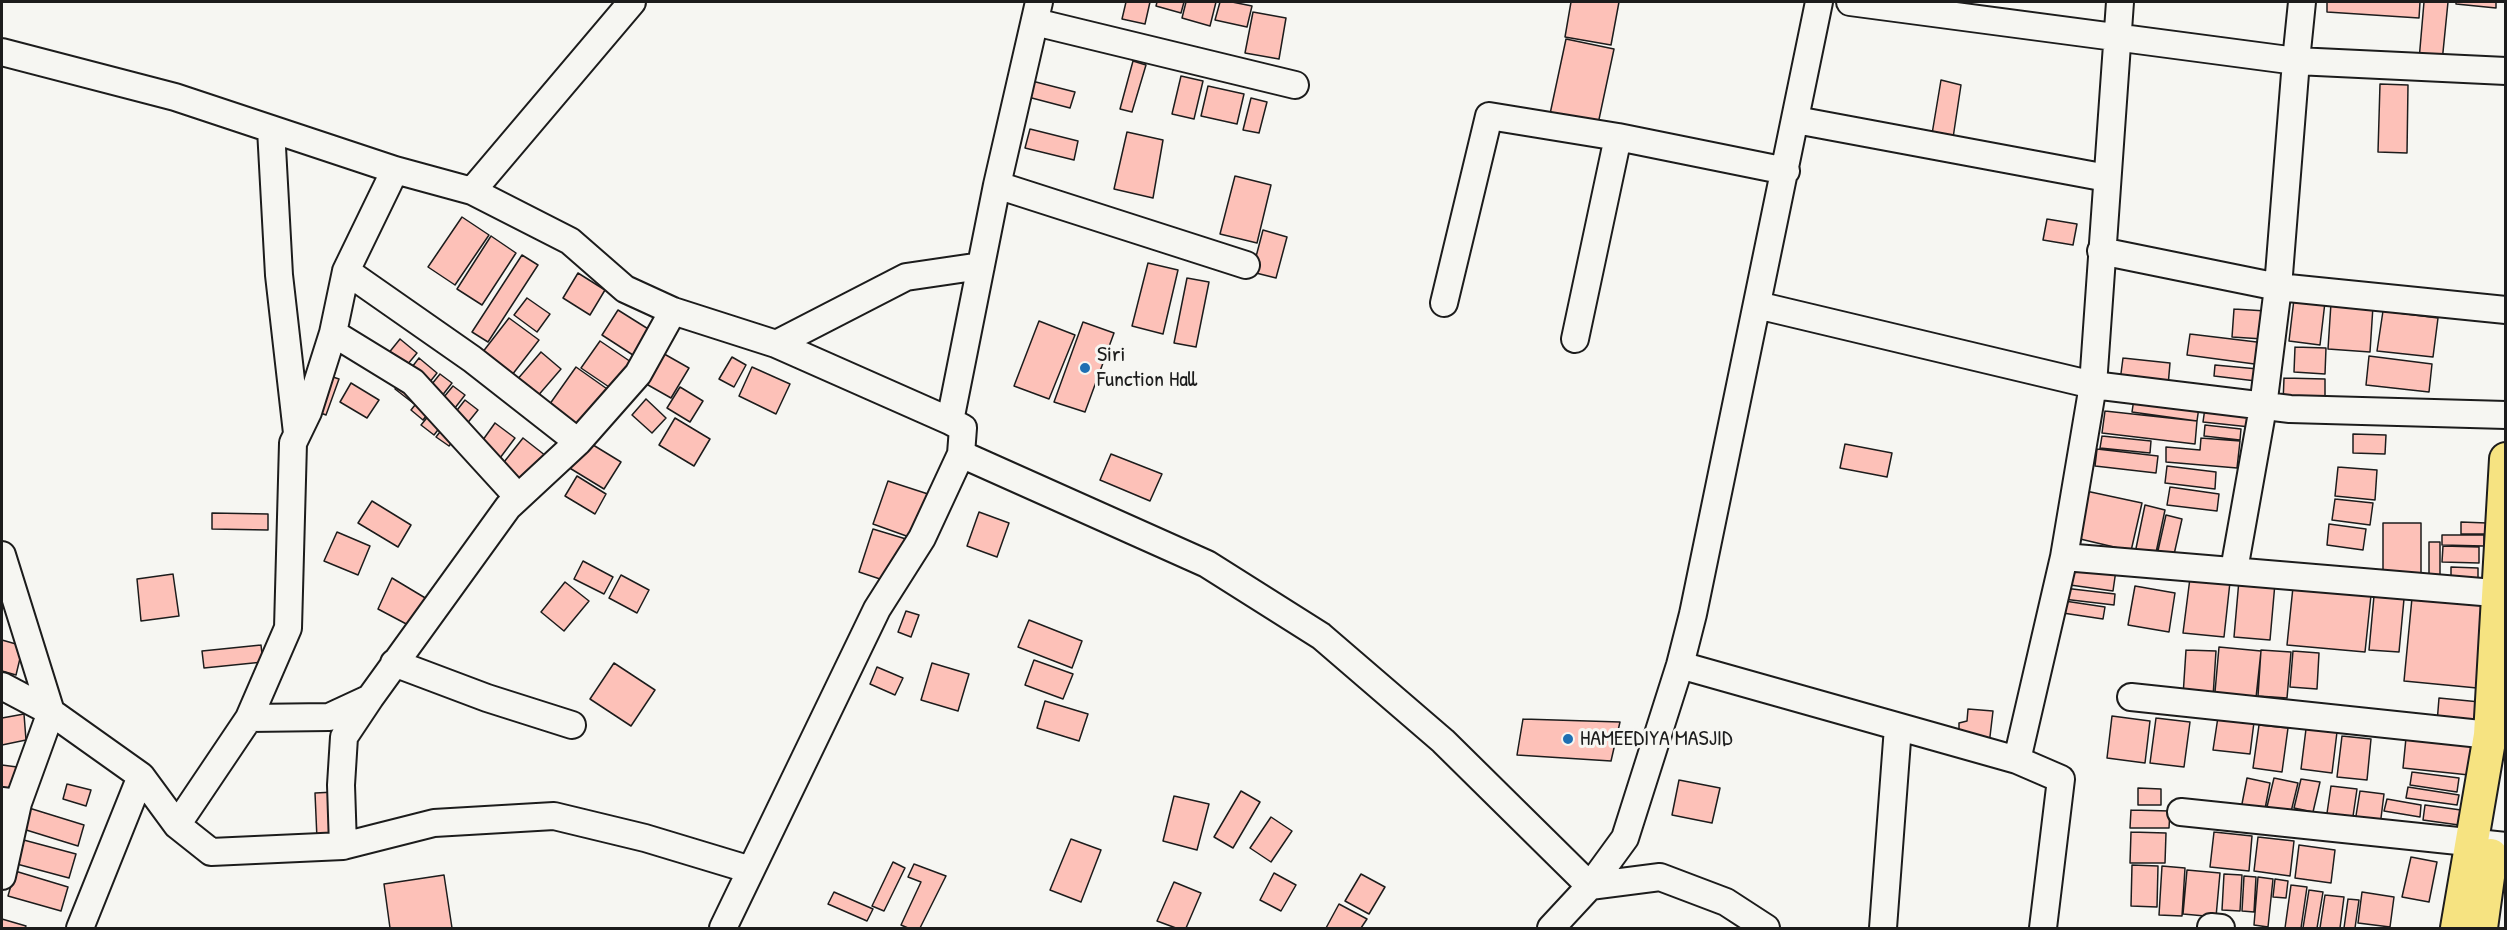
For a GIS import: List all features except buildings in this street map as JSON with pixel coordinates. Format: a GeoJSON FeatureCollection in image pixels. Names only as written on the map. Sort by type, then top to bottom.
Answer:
{"type":"FeatureCollection","features":[{"type":"Feature","properties":{"kind":"main road"},"geometry":{"type":"LineString","coordinates":[[2457,928],[2490,845],[2490,735],[2502,593],[2505,459]]}},
{"type":"Feature","properties":{"kind":"main road"},"geometry":{"type":"LineString","coordinates":[[2481,928],[2490,845],[2505,771]]}},
{"type":"Feature","properties":{"kind":"street"},"geometry":{"type":"LineString","coordinates":[[472,191],[632,2]]}},
{"type":"Feature","properties":{"kind":"street"},"geometry":{"type":"LineString","coordinates":[[1551,928],[1590,886],[1625,838],[1680,665],[1693,614],[1797,120],[1819,2]]}},
{"type":"Feature","properties":{"kind":"street"},"geometry":{"type":"LineString","coordinates":[[1850,2],[2296,61],[2505,71]]}},
{"type":"Feature","properties":{"kind":"street"},"geometry":{"type":"LineString","coordinates":[[2017,760],[2064,557],[2093,385],[2120,2]]}},
{"type":"Feature","properties":{"kind":"street"},"geometry":{"type":"LineString","coordinates":[[2234,570],[2263,406],[2278,286],[2302,2]]}},
{"type":"Feature","properties":{"kind":"street"},"geometry":{"type":"LineString","coordinates":[[950,421],[997,185],[1037,12],[1295,86]]}},
{"type":"Feature","properties":{"kind":"street"},"geometry":{"type":"LineString","coordinates":[[2,52],[176,97],[395,170],[472,191],[570,241],[625,290],[673,311],[776,344],[963,428],[961,454],[922,538],[877,609],[723,928]]}},
{"type":"Feature","properties":{"kind":"street"},"geometry":{"type":"LineString","coordinates":[[1444,303],[1489,116],[1618,137],[1786,171]]}},
{"type":"Feature","properties":{"kind":"street"},"geometry":{"type":"LineString","coordinates":[[1797,120],[2107,178]]}},
{"type":"Feature","properties":{"kind":"street"},"geometry":{"type":"LineString","coordinates":[[271,129],[279,275],[297,435]]}},
{"type":"Feature","properties":{"kind":"street"},"geometry":{"type":"LineString","coordinates":[[1575,339],[1618,137]]}},
{"type":"Feature","properties":{"kind":"street"},"geometry":{"type":"LineString","coordinates":[[177,825],[249,718],[288,628],[293,443],[308,412],[333,333],[346,271],[395,170]]}},
{"type":"Feature","properties":{"kind":"street"},"geometry":{"type":"LineString","coordinates":[[997,185],[1246,265]]}},
{"type":"Feature","properties":{"kind":"street"},"geometry":{"type":"LineString","coordinates":[[2102,251],[2278,286],[2505,310]]}},
{"type":"Feature","properties":{"kind":"street"},"geometry":{"type":"LineString","coordinates":[[776,344],[906,277],[981,266]]}},
{"type":"Feature","properties":{"kind":"street"},"geometry":{"type":"LineString","coordinates":[[346,271],[472,359],[578,442]]}},
{"type":"Feature","properties":{"kind":"street"},"geometry":{"type":"LineString","coordinates":[[1757,305],[2093,385],[2263,406],[2505,415]]}},
{"type":"Feature","properties":{"kind":"street"},"geometry":{"type":"LineString","coordinates":[[343,846],[340,785],[344,737],[394,663],[518,497],[578,442],[638,374],[673,311]]}},
{"type":"Feature","properties":{"kind":"street"},"geometry":{"type":"LineString","coordinates":[[333,333],[413,382],[518,497]]}},
{"type":"Feature","properties":{"kind":"street"},"geometry":{"type":"LineString","coordinates":[[961,454],[1207,564],[1321,636],[1443,741],[1590,886]]}},
{"type":"Feature","properties":{"kind":"street"},"geometry":{"type":"LineString","coordinates":[[2,555],[51,712],[10,802],[2,876]]}},
{"type":"Feature","properties":{"kind":"street"},"geometry":{"type":"LineString","coordinates":[[2064,557],[2502,593]]}},
{"type":"Feature","properties":{"kind":"street"},"geometry":{"type":"LineString","coordinates":[[394,663],[487,698],[572,725]]}},
{"type":"Feature","properties":{"kind":"street"},"geometry":{"type":"LineString","coordinates":[[1680,665],[2017,760],[2061,779],[2043,928]]}},
{"type":"Feature","properties":{"kind":"street"},"geometry":{"type":"LineString","coordinates":[[2,686],[51,712],[141,776],[177,825],[211,852],[343,846],[434,823],[554,816],[645,838],[751,870]]}},
{"type":"Feature","properties":{"kind":"street"},"geometry":{"type":"LineString","coordinates":[[2132,697],[2490,735]]}},
{"type":"Feature","properties":{"kind":"street"},"geometry":{"type":"LineString","coordinates":[[249,718],[329,717],[370,698]]}},
{"type":"Feature","properties":{"kind":"street"},"geometry":{"type":"LineString","coordinates":[[1882,928],[1898,727]]}},
{"type":"Feature","properties":{"kind":"street"},"geometry":{"type":"LineString","coordinates":[[80,928],[141,776]]}},
{"type":"Feature","properties":{"kind":"street"},"geometry":{"type":"LineString","coordinates":[[2181,813],[2490,845]]}},
{"type":"Feature","properties":{"kind":"street"},"geometry":{"type":"LineString","coordinates":[[1590,886],[1660,878],[1726,902],[1766,928]]}},
{"type":"Feature","properties":{"kind":"place","name":"Siri Function Hall"},"geometry":{"type":"Point","coordinates":[1085,368]}},
{"type":"Feature","properties":{"kind":"place","name":"HAMEEDIYA MASJID"},"geometry":{"type":"Point","coordinates":[1568,739]}}]}
